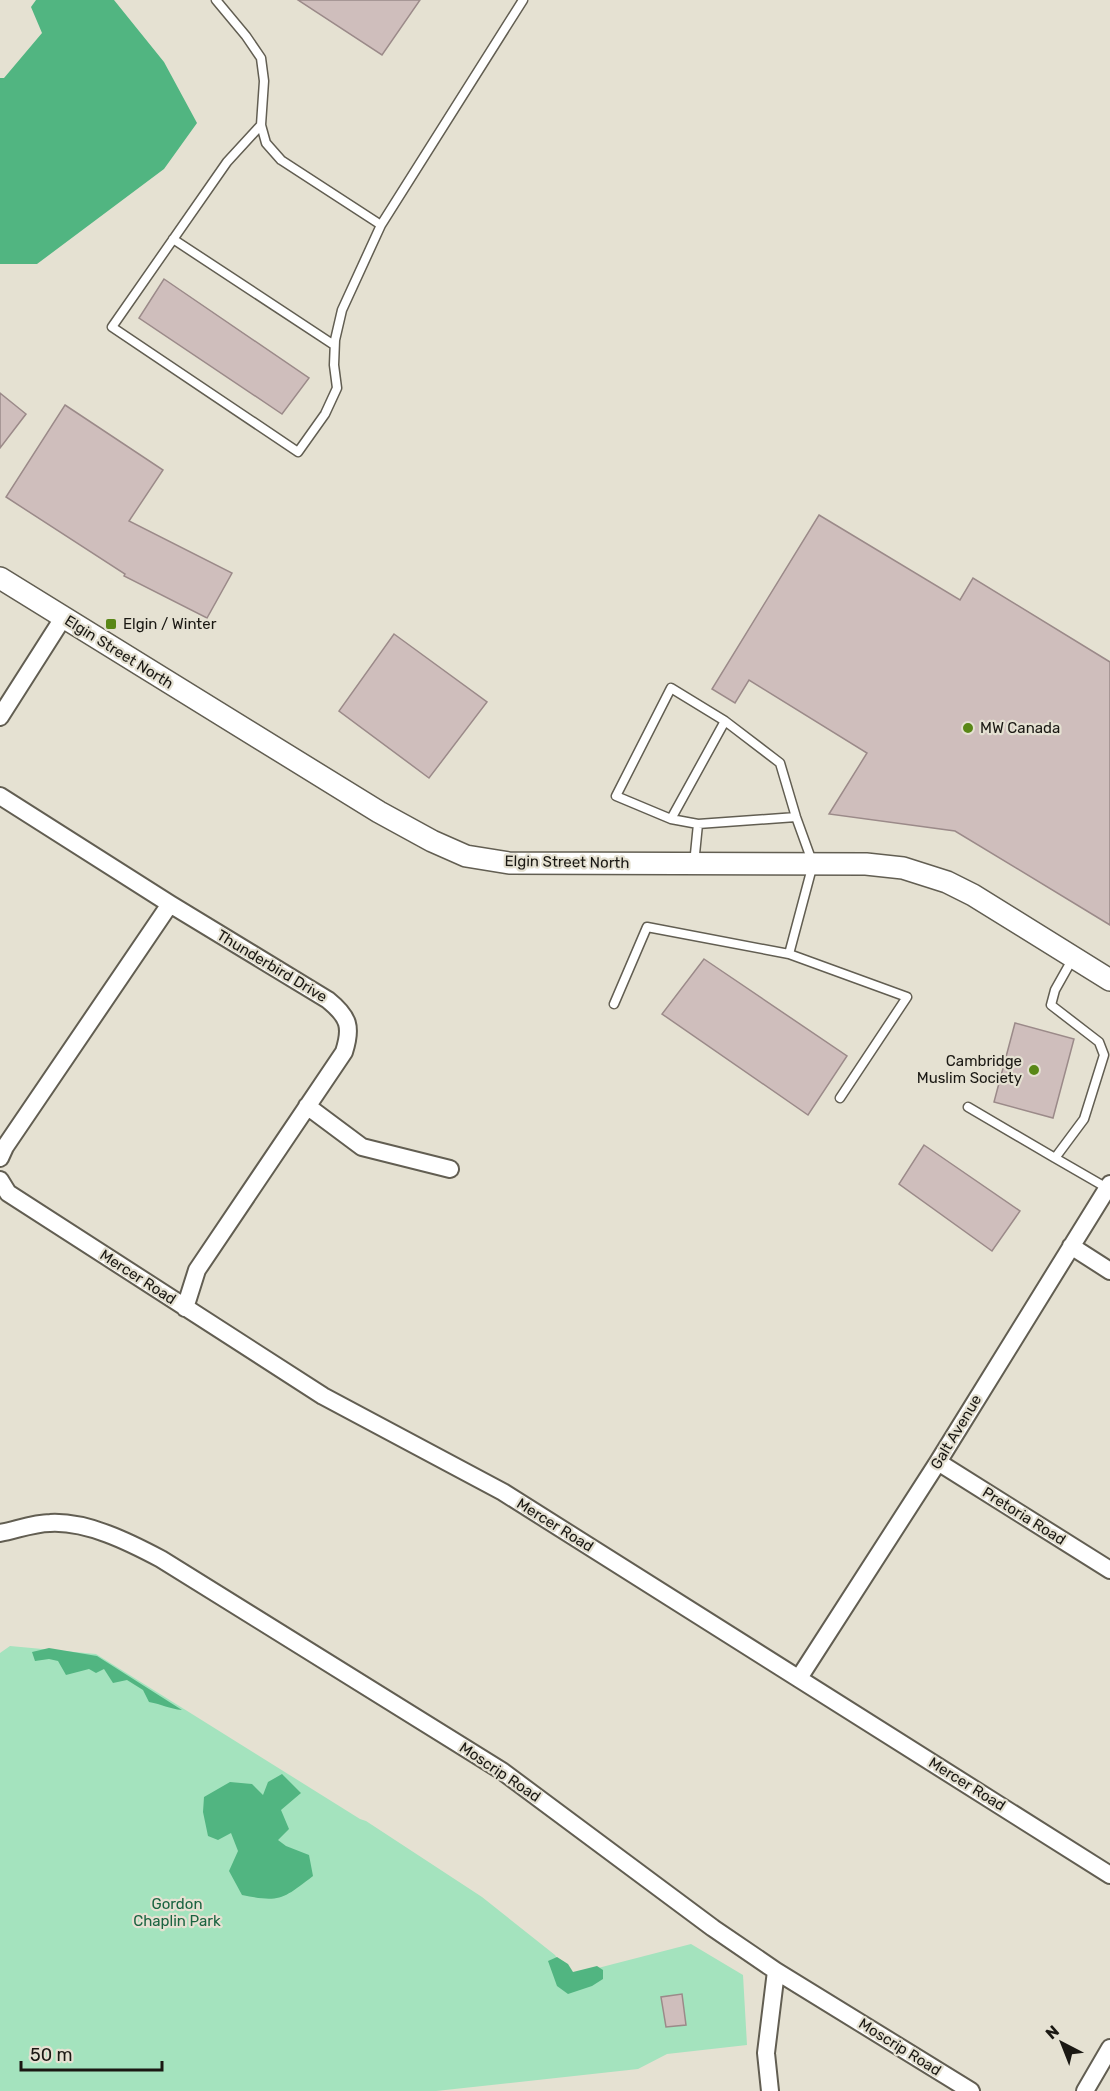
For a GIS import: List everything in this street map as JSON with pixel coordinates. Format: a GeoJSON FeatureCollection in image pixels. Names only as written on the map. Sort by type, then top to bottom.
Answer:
{"type":"FeatureCollection","features":[{"type":"Feature","properties":{"kind":"street","name":"Elgin Street North"},"geometry":{"type":"LineString","coordinates":[[0,578],[379,812],[432,841],[466,856],[509,863],[866,864],[903,868],[947,882],[973,895],[1110,980]]}},
{"type":"Feature","properties":{"kind":"street"},"geometry":{"type":"LineString","coordinates":[[0,717],[63,618]]}},
{"type":"Feature","properties":{"kind":"street","name":"Thunderbird Drive"},"geometry":{"type":"LineString","coordinates":[[0,796],[170,904],[328,1000],[346,1018],[350,1035],[344,1052],[197,1270],[185,1308]]}},
{"type":"Feature","properties":{"kind":"street"},"geometry":{"type":"LineString","coordinates":[[0,1158],[170,904]]}},
{"type":"Feature","properties":{"kind":"street"},"geometry":{"type":"LineString","coordinates":[[307,1106],[362,1147],[450,1169]]}},
{"type":"Feature","properties":{"kind":"street","name":"Mercer Road"},"geometry":{"type":"LineString","coordinates":[[0,1180],[8,1193],[323,1396],[503,1492],[1110,1875]]}},
{"type":"Feature","properties":{"kind":"street","name":"Galt Avenue"},"geometry":{"type":"LineString","coordinates":[[799,1678],[938,1462],[1109,1186]]}},
{"type":"Feature","properties":{"kind":"street"},"geometry":{"type":"LineString","coordinates":[[1071,1246],[1110,1271]]}},
{"type":"Feature","properties":{"kind":"street","name":"Pretoria Road"},"geometry":{"type":"LineString","coordinates":[[938,1462],[1110,1570]]}},
{"type":"Feature","properties":{"kind":"street","name":"Moscrip Road"},"geometry":{"type":"LineString","coordinates":[[0,1533],[51,1522],[85,1527],[136,1546],[161,1559],[502,1771],[713,1928],[776,1971],[971,2091]]}},
{"type":"Feature","properties":{"kind":"street"},"geometry":{"type":"LineString","coordinates":[[771,2091],[766,2053],[776,1971]]}},
{"type":"Feature","properties":{"kind":"street"},"geometry":{"type":"LineString","coordinates":[[1085,2091],[1110,2048]]}},
{"type":"Feature","properties":{"kind":"lane"},"geometry":{"type":"LineString","coordinates":[[216,0],[261,58],[264,81],[261,125],[266,143],[281,160],[381,225]]}},
{"type":"Feature","properties":{"kind":"lane"},"geometry":{"type":"LineString","coordinates":[[261,125],[227,162],[112,327],[298,452],[326,414],[337,388],[334,345],[342,310],[381,225],[523,0]]}},
{"type":"Feature","properties":{"kind":"lane"},"geometry":{"type":"LineString","coordinates":[[173,239],[334,345]]}},
{"type":"Feature","properties":{"kind":"lane"},"geometry":{"type":"LineString","coordinates":[[789,954],[813,864],[780,763],[725,721],[671,688],[616,796],[670,819],[698,824],[796,817]]}},
{"type":"Feature","properties":{"kind":"lane"},"geometry":{"type":"LineString","coordinates":[[670,819],[725,721]]}},
{"type":"Feature","properties":{"kind":"lane"},"geometry":{"type":"LineString","coordinates":[[694,864],[698,824]]}},
{"type":"Feature","properties":{"kind":"lane"},"geometry":{"type":"LineString","coordinates":[[614,1004],[647,927],[789,954],[907,997],[840,1098]]}},
{"type":"Feature","properties":{"kind":"lane"},"geometry":{"type":"LineString","coordinates":[[1056,1158],[1084,1119],[1104,1055],[1099,1042],[1051,1005],[1055,990],[1074,957]]}},
{"type":"Feature","properties":{"kind":"lane"},"geometry":{"type":"LineString","coordinates":[[968,1107],[1109,1186]]}},
{"type":"Feature","properties":{"kind":"green space"},"geometry":{"type":"Polygon","coordinates":[[[36,0],[114,0],[164,62],[197,123],[164,169],[37,264],[0,264],[0,78],[4,78],[42,33],[31,7],[36,0]]]}},
{"type":"Feature","properties":{"kind":"green space","name":"Gordon Chaplin Park"},"geometry":{"type":"Polygon","coordinates":[[[10,1646],[96,1654],[366,1821],[482,1897],[555,1955],[567,1976],[691,1944],[743,1975],[747,2045],[667,2054],[638,2069],[436,2091],[0,2091],[0,1653],[10,1646]]]}},
{"type":"Feature","properties":{"kind":"green space"},"geometry":{"type":"Polygon","coordinates":[[[49,1648],[97,1656],[182,1710],[149,1702],[143,1690],[127,1680],[113,1683],[104,1669],[96,1673],[89,1669],[66,1675],[58,1661],[49,1659],[35,1661],[32,1652],[49,1648]]]}},
{"type":"Feature","properties":{"kind":"green space"},"geometry":{"type":"Polygon","coordinates":[[[282,1774],[301,1793],[281,1810],[289,1829],[278,1840],[286,1846],[309,1855],[313,1876],[295,1890],[273,1899],[242,1895],[229,1871],[238,1851],[231,1833],[218,1840],[208,1836],[203,1812],[204,1797],[230,1782],[252,1784],[263,1795],[268,1782],[282,1774]]]}},
{"type":"Feature","properties":{"kind":"green space"},"geometry":{"type":"Polygon","coordinates":[[[557,1957],[568,1964],[573,1972],[597,1966],[603,1970],[603,1979],[592,1986],[568,1994],[557,1986],[548,1961],[557,1957]]]}},
{"type":"Feature","properties":{"kind":"building"},"geometry":{"type":"Polygon","coordinates":[[[298,0],[420,0],[382,55],[298,0]]]}},
{"type":"Feature","properties":{"kind":"building"},"geometry":{"type":"Polygon","coordinates":[[[164,279],[309,378],[282,414],[139,318],[164,279]]]}},
{"type":"Feature","properties":{"kind":"building"},"geometry":{"type":"Polygon","coordinates":[[[0,393],[26,414],[0,448],[0,393]]]}},
{"type":"Feature","properties":{"kind":"building"},"geometry":{"type":"Polygon","coordinates":[[[65,405],[163,470],[129,521],[232,573],[207,618],[124,576],[125,574],[6,497],[65,405]]]}},
{"type":"Feature","properties":{"kind":"building","name":"MW Canada"},"geometry":{"type":"Polygon","coordinates":[[[819,515],[960,600],[973,578],[1110,662],[1110,925],[955,831],[829,814],[867,753],[749,680],[735,703],[712,689],[819,515]]]}},
{"type":"Feature","properties":{"kind":"building"},"geometry":{"type":"Polygon","coordinates":[[[394,634],[487,702],[429,778],[339,711],[394,634]]]}},
{"type":"Feature","properties":{"kind":"building"},"geometry":{"type":"Polygon","coordinates":[[[704,959],[847,1056],[808,1115],[662,1014],[704,959]]]}},
{"type":"Feature","properties":{"kind":"building","name":"Cambridge Muslim Society"},"geometry":{"type":"Polygon","coordinates":[[[1015,1023],[1074,1039],[1053,1118],[994,1102],[1015,1023]]]}},
{"type":"Feature","properties":{"kind":"building"},"geometry":{"type":"Polygon","coordinates":[[[924,1145],[1020,1211],[992,1251],[899,1184],[924,1145]]]}},
{"type":"Feature","properties":{"kind":"building"},"geometry":{"type":"Polygon","coordinates":[[[682,1994],[686,2025],[666,2027],[661,1997],[682,1994]]]}},
{"type":"Feature","properties":{"kind":"place","name":"Elgin / Winter"},"geometry":{"type":"Point","coordinates":[111,624]}},
{"type":"Feature","properties":{"kind":"place","name":"MW Canada"},"geometry":{"type":"Point","coordinates":[968,728]}},
{"type":"Feature","properties":{"kind":"place","name":"Cambridge Muslim Society"},"geometry":{"type":"Point","coordinates":[1034,1070]}}]}
